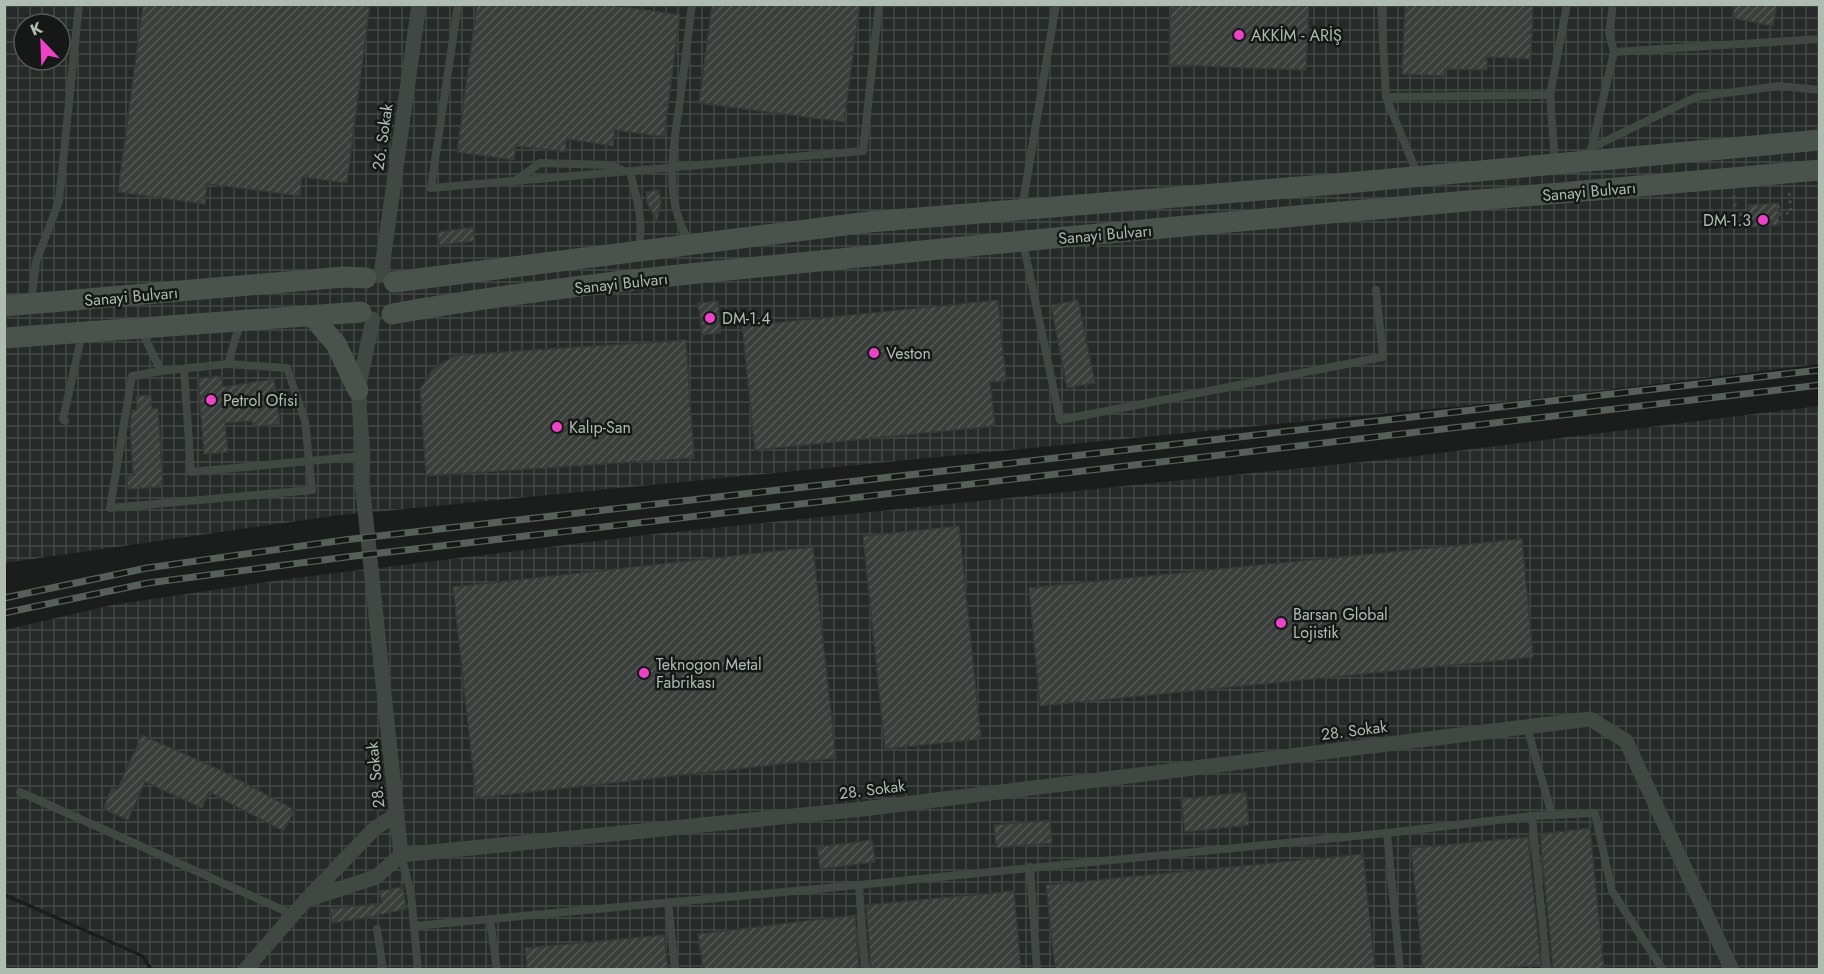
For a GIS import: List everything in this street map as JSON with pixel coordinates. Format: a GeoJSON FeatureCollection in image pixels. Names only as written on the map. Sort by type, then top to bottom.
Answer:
{"type":"FeatureCollection","features":[{"type":"Feature","properties":{"kind":"main road","name":"Sanayi Bulvarı"},"geometry":{"type":"LineString","coordinates":[[4,306],[333,278],[380,278],[869,222],[1418,177],[1555,164],[1590,155],[1820,140]]}},
{"type":"Feature","properties":{"kind":"main road","name":"Sanayi Bulvarı"},"geometry":{"type":"LineString","coordinates":[[4,338],[312,316],[375,315],[473,299],[768,266],[1820,170]]}},
{"type":"Feature","properties":{"kind":"main road"},"geometry":{"type":"LineString","coordinates":[[380,278],[398,288],[399,302],[375,315],[355,298],[360,283],[380,278]]}},
{"type":"Feature","properties":{"kind":"main road"},"geometry":{"type":"LineString","coordinates":[[312,316],[336,344],[358,390]]}},
{"type":"Feature","properties":{"kind":"street","name":"26. Sokak"},"geometry":{"type":"LineString","coordinates":[[380,278],[418,4]]}},
{"type":"Feature","properties":{"kind":"street","name":"28. Sokak"},"geometry":{"type":"LineString","coordinates":[[375,315],[358,390],[363,456],[362,482],[401,855],[863,809],[1590,719],[1626,741],[1732,969]]}},
{"type":"Feature","properties":{"kind":"street"},"geometry":{"type":"LineString","coordinates":[[245,969],[306,900],[374,829],[397,814]]}},
{"type":"Feature","properties":{"kind":"street"},"geometry":{"type":"LineString","coordinates":[[306,900],[376,877],[401,855]]}},
{"type":"Feature","properties":{"kind":"lane"},"geometry":{"type":"LineString","coordinates":[[31,304],[36,262],[59,201],[79,4]]}},
{"type":"Feature","properties":{"kind":"lane"},"geometry":{"type":"LineString","coordinates":[[458,4],[431,188],[863,151],[879,4]]}},
{"type":"Feature","properties":{"kind":"lane"},"geometry":{"type":"LineString","coordinates":[[690,244],[681,229],[675,208],[671,168],[692,4]]}},
{"type":"Feature","properties":{"kind":"lane"},"geometry":{"type":"LineString","coordinates":[[1022,209],[1056,4]]}},
{"type":"Feature","properties":{"kind":"lane"},"geometry":{"type":"LineString","coordinates":[[1381,4],[1386,97],[1418,177]]}},
{"type":"Feature","properties":{"kind":"lane"},"geometry":{"type":"LineString","coordinates":[[1555,164],[1550,95],[1567,4]]}},
{"type":"Feature","properties":{"kind":"lane"},"geometry":{"type":"LineString","coordinates":[[1590,155],[1614,52],[1609,33],[1613,4]]}},
{"type":"Feature","properties":{"kind":"lane"},"geometry":{"type":"LineString","coordinates":[[1614,52],[1820,39]]}},
{"type":"Feature","properties":{"kind":"lane"},"geometry":{"type":"LineString","coordinates":[[1590,155],[1696,97],[1779,86],[1820,90]]}},
{"type":"Feature","properties":{"kind":"lane"},"geometry":{"type":"LineString","coordinates":[[1386,97],[1550,95]]}},
{"type":"Feature","properties":{"kind":"lane"},"geometry":{"type":"LineString","coordinates":[[515,181],[540,163],[609,165],[627,171]]}},
{"type":"Feature","properties":{"kind":"lane"},"geometry":{"type":"LineString","coordinates":[[627,171],[641,224],[642,234],[637,250]]}},
{"type":"Feature","properties":{"kind":"lane"},"geometry":{"type":"LineString","coordinates":[[1023,241],[1060,420],[1383,357],[1376,290]]}},
{"type":"Feature","properties":{"kind":"lane"},"geometry":{"type":"LineString","coordinates":[[228,364],[236,336],[244,321]]}},
{"type":"Feature","properties":{"kind":"lane"},"geometry":{"type":"LineString","coordinates":[[141,328],[161,371]]}},
{"type":"Feature","properties":{"kind":"lane"},"geometry":{"type":"LineString","coordinates":[[65,421],[63,419],[82,332]]}},
{"type":"Feature","properties":{"kind":"lane"},"geometry":{"type":"LineString","coordinates":[[228,364],[287,368],[305,421],[312,490],[110,508],[132,376],[184,369],[228,364]]}},
{"type":"Feature","properties":{"kind":"lane"},"geometry":{"type":"LineString","coordinates":[[184,369],[191,471],[363,456]]}},
{"type":"Feature","properties":{"kind":"lane"},"geometry":{"type":"LineString","coordinates":[[1527,727],[1552,815]]}},
{"type":"Feature","properties":{"kind":"lane"},"geometry":{"type":"LineString","coordinates":[[20,792],[294,915]]}},
{"type":"Feature","properties":{"kind":"lane"},"geometry":{"type":"LineString","coordinates":[[414,926],[859,885],[1532,816],[1595,813],[1611,891],[1663,969]]}},
{"type":"Feature","properties":{"kind":"lane"},"geometry":{"type":"LineString","coordinates":[[1532,816],[1547,969]]}},
{"type":"Feature","properties":{"kind":"lane"},"geometry":{"type":"LineString","coordinates":[[1387,832],[1400,969]]}},
{"type":"Feature","properties":{"kind":"lane"},"geometry":{"type":"LineString","coordinates":[[401,855],[411,894],[418,969]]}},
{"type":"Feature","properties":{"kind":"lane"},"geometry":{"type":"LineString","coordinates":[[1030,867],[1037,969]]}},
{"type":"Feature","properties":{"kind":"lane"},"geometry":{"type":"LineString","coordinates":[[859,885],[865,969]]}},
{"type":"Feature","properties":{"kind":"lane"},"geometry":{"type":"LineString","coordinates":[[668,902],[675,969]]}},
{"type":"Feature","properties":{"kind":"lane"},"geometry":{"type":"LineString","coordinates":[[490,919],[497,969]]}},
{"type":"Feature","properties":{"kind":"lane"},"geometry":{"type":"LineString","coordinates":[[377,929],[382,969]]}},
{"type":"Feature","properties":{"kind":"path"},"geometry":{"type":"LineString","coordinates":[[1778,205],[1780,214],[1791,213],[1789,188]]}},
{"type":"Feature","properties":{"kind":"path"},"geometry":{"type":"LineString","coordinates":[[1734,193],[1736,215],[1748,214]]}},
{"type":"Feature","properties":{"kind":"shaded area"},"geometry":{"type":"Polygon","coordinates":[[[4,5],[1819,5],[1819,364],[1524,400],[333,516],[5,563],[4,5]]]}},
{"type":"Feature","properties":{"kind":"shaded area"},"geometry":{"type":"Polygon","coordinates":[[[1819,406],[1819,969],[153,969],[144,955],[5,893],[4,630],[112,605],[295,578],[654,534],[1400,458],[1819,406]]]}},
{"type":"Feature","properties":{"kind":"shaded area"},"geometry":{"type":"Polygon","coordinates":[[[5,897],[141,957],[149,969],[5,969],[5,897]]]}},
{"type":"Feature","properties":{"kind":"building"},"geometry":{"type":"Polygon","coordinates":[[[143,4],[370,4],[347,183],[302,177],[300,196],[207,184],[205,204],[118,192],[143,4]]]}},
{"type":"Feature","properties":{"kind":"building"},"geometry":{"type":"Polygon","coordinates":[[[477,4],[604,4],[680,15],[664,137],[615,130],[613,146],[567,139],[565,152],[516,146],[514,160],[457,152],[477,4]]]}},
{"type":"Feature","properties":{"kind":"building"},"geometry":{"type":"Polygon","coordinates":[[[712,4],[860,4],[844,122],[699,103],[712,4]]]}},
{"type":"Feature","properties":{"kind":"building","name":"AKKİM - ARİŞ"},"geometry":{"type":"Polygon","coordinates":[[[1171,4],[1309,4],[1306,70],[1169,65],[1171,4]]]}},
{"type":"Feature","properties":{"kind":"building"},"geometry":{"type":"Polygon","coordinates":[[[1405,4],[1533,4],[1531,59],[1487,57],[1487,70],[1445,69],[1445,76],[1402,74],[1405,4]]]}},
{"type":"Feature","properties":{"kind":"building"},"geometry":{"type":"Polygon","coordinates":[[[1735,4],[1777,4],[1773,26],[1732,18],[1735,4]]]}},
{"type":"Feature","properties":{"kind":"building"},"geometry":{"type":"Polygon","coordinates":[[[659,190],[661,201],[657,221],[647,203],[646,192],[659,190]]]}},
{"type":"Feature","properties":{"kind":"building","name":"DM-1.3"},"geometry":{"type":"Polygon","coordinates":[[[1778,203],[1779,225],[1749,227],[1748,205],[1778,203]]]}},
{"type":"Feature","properties":{"kind":"building"},"geometry":{"type":"Polygon","coordinates":[[[473,227],[475,241],[439,245],[437,232],[473,227]]]}},
{"type":"Feature","properties":{"kind":"building","name":"Veston"},"geometry":{"type":"Polygon","coordinates":[[[998,300],[1006,381],[990,382],[995,426],[755,450],[742,326],[998,300]]]}},
{"type":"Feature","properties":{"kind":"building"},"geometry":{"type":"Polygon","coordinates":[[[1078,300],[1095,383],[1067,388],[1051,305],[1078,300]]]}},
{"type":"Feature","properties":{"kind":"building","name":"DM-1.4"},"geometry":{"type":"Polygon","coordinates":[[[718,301],[721,333],[702,335],[698,303],[718,301]]]}},
{"type":"Feature","properties":{"kind":"building","name":"Kalıp-San"},"geometry":{"type":"Polygon","coordinates":[[[686,340],[694,458],[426,476],[420,389],[433,369],[456,355],[686,340]]]}},
{"type":"Feature","properties":{"kind":"building"},"geometry":{"type":"Polygon","coordinates":[[[222,376],[223,387],[274,379],[280,424],[253,427],[252,421],[225,423],[228,452],[204,454],[198,378],[222,376]]]}},
{"type":"Feature","properties":{"kind":"building"},"geometry":{"type":"Polygon","coordinates":[[[151,395],[152,409],[158,408],[163,487],[127,489],[127,476],[133,475],[130,426],[132,410],[137,410],[136,396],[151,395]]]}},
{"type":"Feature","properties":{"kind":"building"},"geometry":{"type":"Polygon","coordinates":[[[959,526],[981,739],[885,749],[863,536],[959,526]]]}},
{"type":"Feature","properties":{"kind":"building","name":"Barsan Global Lojistik"},"geometry":{"type":"Polygon","coordinates":[[[1522,539],[1533,657],[1040,706],[1029,588],[1522,539]]]}},
{"type":"Feature","properties":{"kind":"building","name":"Teknogon Metal Fabrikası"},"geometry":{"type":"Polygon","coordinates":[[[813,547],[836,758],[476,798],[453,587],[813,547]]]}},
{"type":"Feature","properties":{"kind":"building"},"geometry":{"type":"Polygon","coordinates":[[[142,735],[220,770],[295,810],[283,831],[209,792],[202,808],[145,782],[128,820],[103,809],[112,787],[117,790],[142,735]]]}},
{"type":"Feature","properties":{"kind":"building"},"geometry":{"type":"Polygon","coordinates":[[[1246,792],[1249,825],[1185,832],[1181,799],[1246,792]]]}},
{"type":"Feature","properties":{"kind":"building"},"geometry":{"type":"Polygon","coordinates":[[[1050,820],[1052,843],[996,848],[994,825],[1050,820]]]}},
{"type":"Feature","properties":{"kind":"building"},"geometry":{"type":"Polygon","coordinates":[[[1590,828],[1604,969],[1553,969],[1540,834],[1590,828]]]}},
{"type":"Feature","properties":{"kind":"building"},"geometry":{"type":"Polygon","coordinates":[[[1528,837],[1541,965],[1496,969],[1423,969],[1411,848],[1528,837]]]}},
{"type":"Feature","properties":{"kind":"building"},"geometry":{"type":"Polygon","coordinates":[[[872,840],[875,862],[820,869],[817,847],[872,840]]]}},
{"type":"Feature","properties":{"kind":"building"},"geometry":{"type":"Polygon","coordinates":[[[1363,854],[1375,969],[1055,969],[1046,885],[1363,854]]]}},
{"type":"Feature","properties":{"kind":"building"},"geometry":{"type":"Polygon","coordinates":[[[403,887],[406,909],[332,923],[330,909],[382,903],[379,891],[403,887]]]}},
{"type":"Feature","properties":{"kind":"building"},"geometry":{"type":"Polygon","coordinates":[[[1014,891],[1021,969],[871,969],[866,905],[1014,891]]]}},
{"type":"Feature","properties":{"kind":"building"},"geometry":{"type":"Polygon","coordinates":[[[855,915],[859,969],[703,969],[698,934],[855,915]]]}},
{"type":"Feature","properties":{"kind":"building"},"geometry":{"type":"Polygon","coordinates":[[[664,935],[668,969],[527,969],[525,948],[664,935]]]}},
{"type":"Feature","properties":{"kind":"railway"},"geometry":{"type":"LineString","coordinates":[[4,598],[147,568],[344,540],[1820,370]]}},
{"type":"Feature","properties":{"kind":"railway"},"geometry":{"type":"LineString","coordinates":[[4,613],[148,583],[346,557],[1820,385]]}},
{"type":"Feature","properties":{"kind":"place","name":"AKKİM - ARİŞ"},"geometry":{"type":"Point","coordinates":[1239,35]}},
{"type":"Feature","properties":{"kind":"place","name":"DM-1.3"},"geometry":{"type":"Point","coordinates":[1763,220]}},
{"type":"Feature","properties":{"kind":"place","name":"DM-1.4"},"geometry":{"type":"Point","coordinates":[710,318]}},
{"type":"Feature","properties":{"kind":"place","name":"Veston"},"geometry":{"type":"Point","coordinates":[874,353]}},
{"type":"Feature","properties":{"kind":"place","name":"Petrol Ofisi"},"geometry":{"type":"Point","coordinates":[211,400]}},
{"type":"Feature","properties":{"kind":"place","name":"Kalıp-San"},"geometry":{"type":"Point","coordinates":[557,427]}},
{"type":"Feature","properties":{"kind":"place","name":"Barsan Global Lojistik"},"geometry":{"type":"Point","coordinates":[1281,623]}},
{"type":"Feature","properties":{"kind":"place","name":"Teknogon Metal Fabrikası"},"geometry":{"type":"Point","coordinates":[644,673]}}]}
